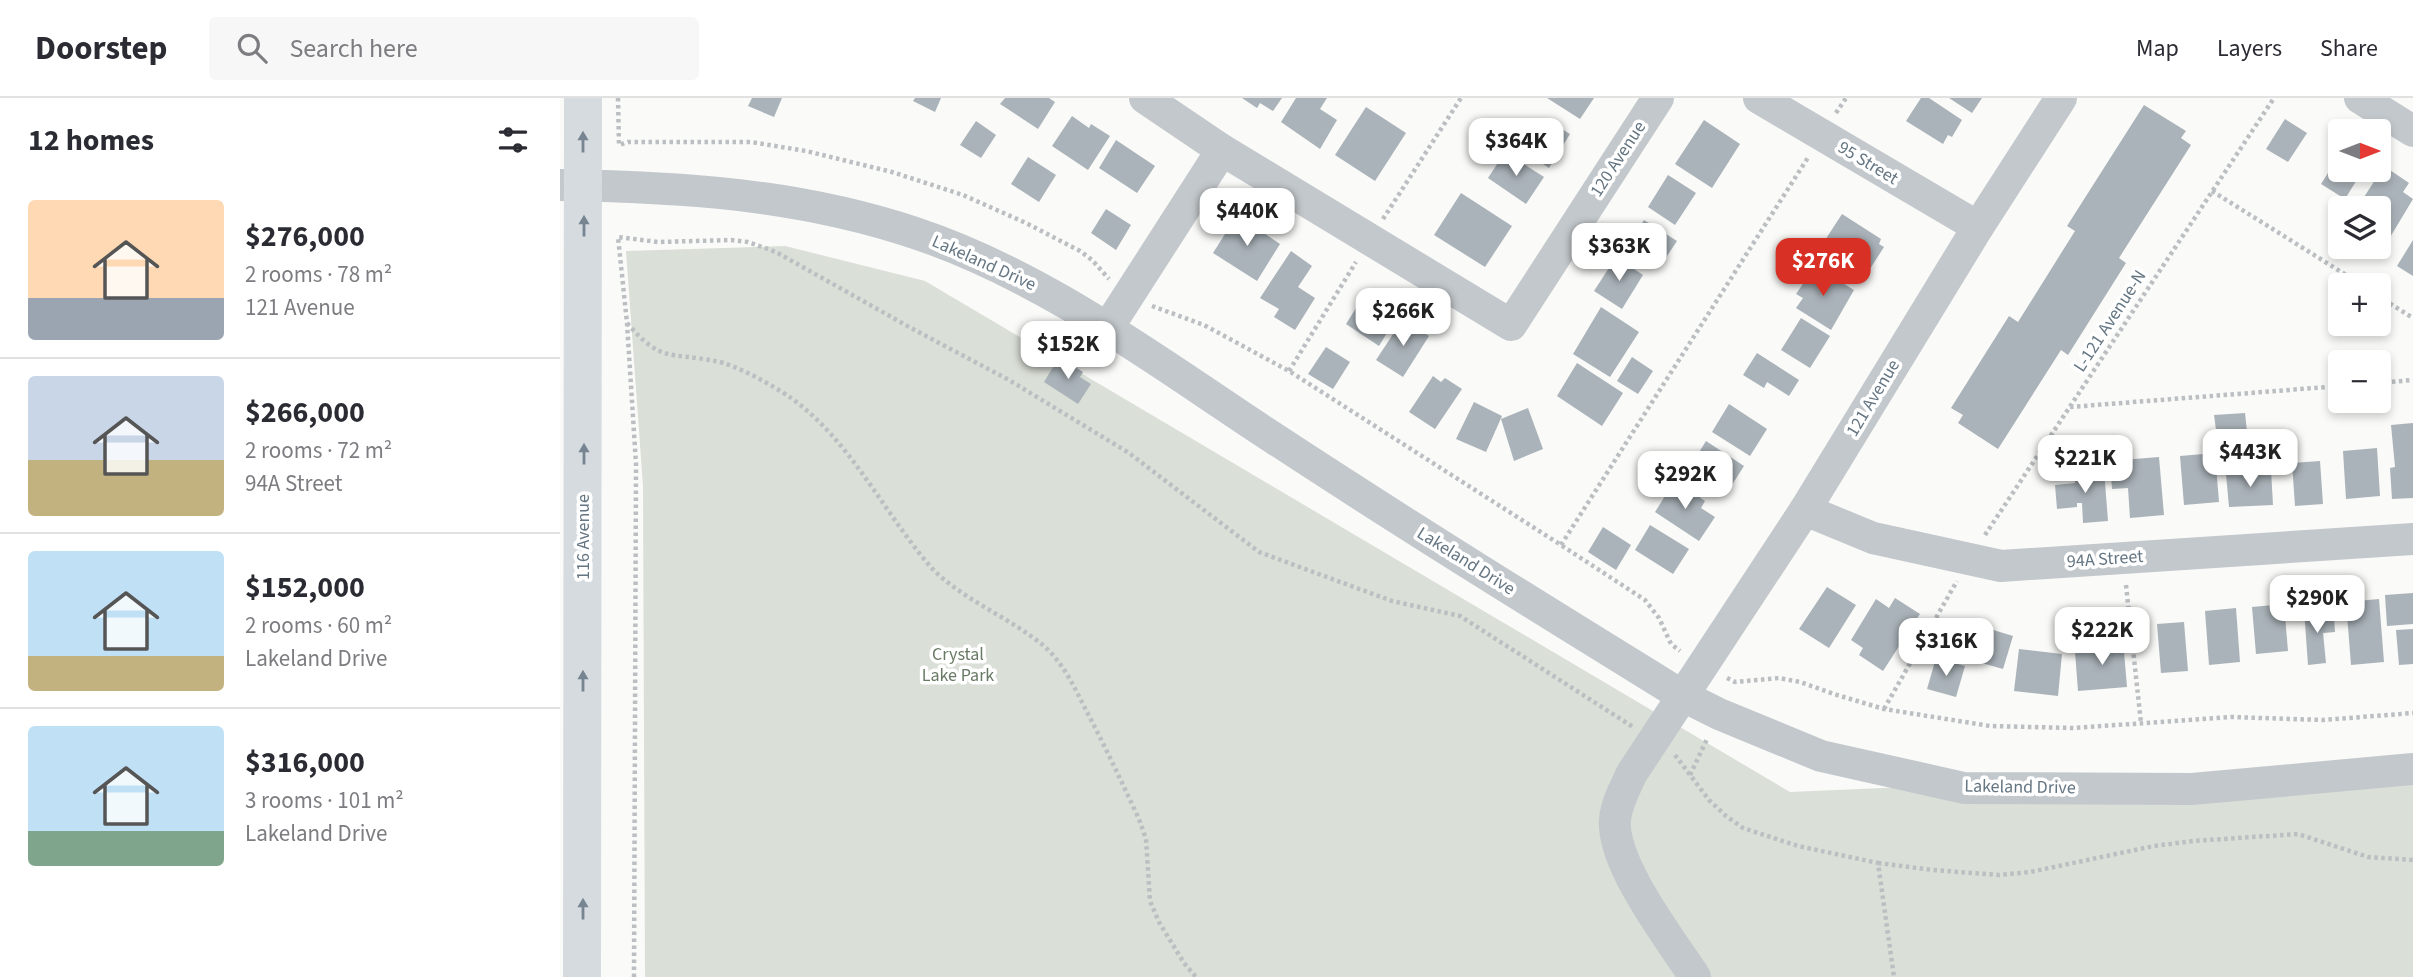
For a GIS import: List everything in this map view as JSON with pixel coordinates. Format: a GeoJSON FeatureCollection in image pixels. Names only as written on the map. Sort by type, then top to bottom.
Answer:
{"type":"FeatureCollection","features":[{"type":"Feature","properties":{"kind":"main road","name":"116 Avenue"},"geometry":{"type":"LineString","coordinates":[[582,977],[572,185],[583,98]]}},
{"type":"Feature","properties":{"kind":"street"},"geometry":{"type":"LineString","coordinates":[[1107,329],[1222,150],[1145,98]]}},
{"type":"Feature","properties":{"kind":"street","name":"120 Avenue"},"geometry":{"type":"LineString","coordinates":[[1222,150],[1511,325],[1658,98]]}},
{"type":"Feature","properties":{"kind":"street","name":"95 Street"},"geometry":{"type":"LineString","coordinates":[[1759,98],[1978,227]]}},
{"type":"Feature","properties":{"kind":"street","name":"121 Avenue"},"geometry":{"type":"LineString","coordinates":[[1695,977],[1623,864],[1616,842],[1618,803],[1632,773],[1681,695],[1805,510],[1978,227],[2061,98]]}},
{"type":"Feature","properties":{"kind":"street"},"geometry":{"type":"LineString","coordinates":[[2360,98],[2413,131]]}},
{"type":"Feature","properties":{"kind":"street","name":"Lakeland Drive"},"geometry":{"type":"LineString","coordinates":[[572,185],[733,192],[794,202],[883,223],[979,259],[1058,298],[1417,531],[1681,695],[1719,714],[1821,756],[1964,788],[2192,789],[2413,769]]}},
{"type":"Feature","properties":{"kind":"street","name":"94A Street"},"geometry":{"type":"LineString","coordinates":[[1805,510],[1873,538],[2001,566],[2413,538]]}},
{"type":"Feature","properties":{"kind":"path"},"geometry":{"type":"LineString","coordinates":[[618,98],[619,145],[628,142],[751,142],[806,151],[891,172],[963,195],[1080,251],[1092,260],[1105,276],[1131,294],[1155,308],[1204,325],[1289,371],[1645,600],[1660,618],[1671,644],[1735,682],[1779,678],[1884,709],[1990,726],[2074,728],[2231,717],[2323,720],[2413,713]]}},
{"type":"Feature","properties":{"kind":"path"},"geometry":{"type":"LineString","coordinates":[[1561,545],[1846,98]]}},
{"type":"Feature","properties":{"kind":"path","name":"L-121 Avenue-N"},"geometry":{"type":"LineString","coordinates":[[1884,709],[1969,559],[2274,98]]}},
{"type":"Feature","properties":{"kind":"path"},"geometry":{"type":"LineString","coordinates":[[2213,191],[2343,273]]}},
{"type":"Feature","properties":{"kind":"path"},"geometry":{"type":"LineString","coordinates":[[634,977],[636,464],[627,323],[618,237],[658,242],[731,240],[748,242],[776,252],[1010,380],[1129,453],[1259,552],[1392,601],[1460,616],[1680,759],[1709,800],[1743,828],[1798,846],[1878,863],[1999,875],[2030,872],[2154,846],[2298,834],[2368,857],[2413,860]]}},
{"type":"Feature","properties":{"kind":"path"},"geometry":{"type":"LineString","coordinates":[[2391,304],[2413,318]]}},
{"type":"Feature","properties":{"kind":"path"},"geometry":{"type":"LineString","coordinates":[[627,323],[643,342],[656,350],[676,356],[717,361],[734,367],[789,396],[806,409],[833,436],[917,551],[934,570],[952,586],[1029,634],[1048,650],[1067,674],[1139,819],[1146,839],[1150,901],[1184,963],[1196,977]]}},
{"type":"Feature","properties":{"kind":"path"},"geometry":{"type":"LineString","coordinates":[[2391,382],[2413,380]]}},
{"type":"Feature","properties":{"kind":"path"},"geometry":{"type":"LineString","coordinates":[[2070,407],[2328,387]]}},
{"type":"Feature","properties":{"kind":"path"},"geometry":{"type":"LineString","coordinates":[[2123,558],[2141,723]]}},
{"type":"Feature","properties":{"kind":"path"},"geometry":{"type":"LineString","coordinates":[[1878,863],[1894,977]]}},
{"type":"Feature","properties":{"kind":"green space","name":"Crystal Lake Park"},"geometry":{"type":"Polygon","coordinates":[[[785,246],[925,281],[1790,792],[2413,765],[2413,977],[645,977],[643,486],[626,251],[785,246]]]}},
{"type":"Feature","properties":{"kind":"building"},"geometry":{"type":"Polygon","coordinates":[[[752,98],[782,98],[774,117],[748,106],[752,98]]]}},
{"type":"Feature","properties":{"kind":"building"},"geometry":{"type":"Polygon","coordinates":[[[915,98],[941,98],[935,112],[913,101],[915,98]]]}},
{"type":"Feature","properties":{"kind":"building"},"geometry":{"type":"Polygon","coordinates":[[[1005,98],[1049,98],[1055,102],[1038,129],[1000,104],[1005,98]]]}},
{"type":"Feature","properties":{"kind":"building"},"geometry":{"type":"Polygon","coordinates":[[[1242,98],[1282,98],[1273,111],[1260,103],[1257,108],[1242,98]]]}},
{"type":"Feature","properties":{"kind":"building"},"geometry":{"type":"Polygon","coordinates":[[[1296,98],[1327,98],[1320,109],[1337,120],[1320,149],[1281,122],[1296,98]]]}},
{"type":"Feature","properties":{"kind":"building"},"geometry":{"type":"Polygon","coordinates":[[[1547,98],[1594,98],[1580,119],[1547,98]]]}},
{"type":"Feature","properties":{"kind":"building"},"geometry":{"type":"Polygon","coordinates":[[[1921,98],[1929,98],[1962,120],[1952,137],[1948,135],[1943,144],[1906,121],[1921,98]]]}},
{"type":"Feature","properties":{"kind":"building"},"geometry":{"type":"Polygon","coordinates":[[[1949,98],[1982,98],[1972,113],[1949,98]]]}},
{"type":"Feature","properties":{"kind":"building"},"geometry":{"type":"Polygon","coordinates":[[[2144,105],[2186,131],[2181,138],[2191,145],[2119,258],[2126,263],[2068,355],[2061,350],[1998,449],[1958,423],[1963,415],[1951,408],[2009,316],[2018,322],[2075,231],[2067,226],[2144,105]]]}},
{"type":"Feature","properties":{"kind":"building"},"geometry":{"type":"Polygon","coordinates":[[[1366,107],[1406,133],[1375,181],[1335,155],[1366,107]]]}},
{"type":"Feature","properties":{"kind":"building"},"geometry":{"type":"Polygon","coordinates":[[[1072,116],[1089,128],[1091,124],[1110,136],[1088,170],[1052,146],[1072,116]]]}},
{"type":"Feature","properties":{"kind":"building"},"geometry":{"type":"Polygon","coordinates":[[[1544,118],[1570,134],[1549,168],[1524,151],[1544,118]]]}},
{"type":"Feature","properties":{"kind":"building"},"geometry":{"type":"Polygon","coordinates":[[[2285,119],[2307,133],[2288,162],[2266,149],[2285,119]]]}},
{"type":"Feature","properties":{"kind":"building"},"geometry":{"type":"Polygon","coordinates":[[[1704,120],[1740,144],[1712,188],[1675,164],[1704,120]]]}},
{"type":"Feature","properties":{"kind":"building"},"geometry":{"type":"Polygon","coordinates":[[[976,121],[996,135],[981,158],[960,145],[976,121]]]}},
{"type":"Feature","properties":{"kind":"building"},"geometry":{"type":"Polygon","coordinates":[[[1116,140],[1155,166],[1137,193],[1099,168],[1116,140]]]}},
{"type":"Feature","properties":{"kind":"building"},"geometry":{"type":"Polygon","coordinates":[[[1505,152],[1544,177],[1526,204],[1488,178],[1505,152]]]}},
{"type":"Feature","properties":{"kind":"building"},"geometry":{"type":"Polygon","coordinates":[[[1028,157],[1056,175],[1039,202],[1011,184],[1028,157]]]}},
{"type":"Feature","properties":{"kind":"building"},"geometry":{"type":"Polygon","coordinates":[[[2391,171],[2409,183],[2403,192],[2413,199],[2391,236],[2391,196],[2365,196],[2374,182],[2391,182],[2391,171]]]}},
{"type":"Feature","properties":{"kind":"building"},"geometry":{"type":"Polygon","coordinates":[[[2328,173],[2328,182],[2356,182],[2347,196],[2340,196],[2321,184],[2328,173]]]}},
{"type":"Feature","properties":{"kind":"building"},"geometry":{"type":"Polygon","coordinates":[[[1668,175],[1696,193],[1675,225],[1648,207],[1668,175]]]}},
{"type":"Feature","properties":{"kind":"building"},"geometry":{"type":"Polygon","coordinates":[[[1461,193],[1512,226],[1485,267],[1434,235],[1461,193]]]}},
{"type":"Feature","properties":{"kind":"building"},"geometry":{"type":"Polygon","coordinates":[[[1106,209],[1131,225],[1116,250],[1091,233],[1106,209]]]}},
{"type":"Feature","properties":{"kind":"building"},"geometry":{"type":"Polygon","coordinates":[[[1842,214],[1881,239],[1879,244],[1884,247],[1866,275],[1861,272],[1858,276],[1818,251],[1842,214]]]}},
{"type":"Feature","properties":{"kind":"building"},"geometry":{"type":"Polygon","coordinates":[[[1237,215],[1280,244],[1257,281],[1213,253],[1237,215]]]}},
{"type":"Feature","properties":{"kind":"building"},"geometry":{"type":"Polygon","coordinates":[[[1644,220],[1677,241],[1661,265],[1645,254],[1648,249],[1632,239],[1644,220]]]}},
{"type":"Feature","properties":{"kind":"building"},"geometry":{"type":"Polygon","coordinates":[[[2413,240],[2413,276],[2397,266],[2413,240]]]}},
{"type":"Feature","properties":{"kind":"building"},"geometry":{"type":"Polygon","coordinates":[[[1291,251],[1312,266],[1298,287],[1315,298],[1295,330],[1274,317],[1279,309],[1260,298],[1291,251]]]}},
{"type":"Feature","properties":{"kind":"building"},"geometry":{"type":"Polygon","coordinates":[[[1616,257],[1643,275],[1622,309],[1594,291],[1616,257]]]}},
{"type":"Feature","properties":{"kind":"building"},"geometry":{"type":"Polygon","coordinates":[[[1815,266],[1854,290],[1831,330],[1796,308],[1803,298],[1796,294],[1815,266]]]}},
{"type":"Feature","properties":{"kind":"building"},"geometry":{"type":"Polygon","coordinates":[[[1363,297],[1396,318],[1379,346],[1346,324],[1363,297]]]}},
{"type":"Feature","properties":{"kind":"building"},"geometry":{"type":"Polygon","coordinates":[[[1601,307],[1639,332],[1610,377],[1573,354],[1601,307]]]}},
{"type":"Feature","properties":{"kind":"building"},"geometry":{"type":"Polygon","coordinates":[[[1801,318],[1830,336],[1810,368],[1781,350],[1801,318]]]}},
{"type":"Feature","properties":{"kind":"building"},"geometry":{"type":"Polygon","coordinates":[[[1403,319],[1429,336],[1403,377],[1376,360],[1403,319]]]}},
{"type":"Feature","properties":{"kind":"building"},"geometry":{"type":"Polygon","coordinates":[[[1326,347],[1350,362],[1333,389],[1308,374],[1326,347]]]}},
{"type":"Feature","properties":{"kind":"building"},"geometry":{"type":"Polygon","coordinates":[[[1757,353],[1799,380],[1789,396],[1767,382],[1764,388],[1743,375],[1757,353]]]}},
{"type":"Feature","properties":{"kind":"building"},"geometry":{"type":"Polygon","coordinates":[[[1059,357],[1083,372],[1080,377],[1091,384],[1078,404],[1044,382],[1059,357]]]}},
{"type":"Feature","properties":{"kind":"building"},"geometry":{"type":"Polygon","coordinates":[[[1632,357],[1653,371],[1638,394],[1617,381],[1632,357]]]}},
{"type":"Feature","properties":{"kind":"building"},"geometry":{"type":"Polygon","coordinates":[[[1577,363],[1623,393],[1602,426],[1557,396],[1577,363]]]}},
{"type":"Feature","properties":{"kind":"building"},"geometry":{"type":"Polygon","coordinates":[[[1433,376],[1441,382],[1445,378],[1462,389],[1435,429],[1409,412],[1433,376]]]}},
{"type":"Feature","properties":{"kind":"building"},"geometry":{"type":"Polygon","coordinates":[[[1474,402],[1502,416],[1486,452],[1456,439],[1474,402]]]}},
{"type":"Feature","properties":{"kind":"building"},"geometry":{"type":"Polygon","coordinates":[[[1729,404],[1767,429],[1750,456],[1712,432],[1729,404]]]}},
{"type":"Feature","properties":{"kind":"building"},"geometry":{"type":"Polygon","coordinates":[[[1528,408],[1543,449],[1514,461],[1501,419],[1528,408]]]}},
{"type":"Feature","properties":{"kind":"building"},"geometry":{"type":"Polygon","coordinates":[[[2245,413],[2248,441],[2218,444],[2214,415],[2245,413]]]}},
{"type":"Feature","properties":{"kind":"building"},"geometry":{"type":"Polygon","coordinates":[[[2413,423],[2413,498],[2392,499],[2390,468],[2395,467],[2391,425],[2413,423]]]}},
{"type":"Feature","properties":{"kind":"building"},"geometry":{"type":"Polygon","coordinates":[[[1706,441],[1744,466],[1728,491],[1690,467],[1706,441]]]}},
{"type":"Feature","properties":{"kind":"building"},"geometry":{"type":"Polygon","coordinates":[[[2377,448],[2380,496],[2346,499],[2343,451],[2377,448]]]}},
{"type":"Feature","properties":{"kind":"building"},"geometry":{"type":"Polygon","coordinates":[[[2215,453],[2219,502],[2184,505],[2180,456],[2215,453]]]}},
{"type":"Feature","properties":{"kind":"building"},"geometry":{"type":"Polygon","coordinates":[[[2159,457],[2164,515],[2130,518],[2128,488],[2112,489],[2110,461],[2159,457]]]}},
{"type":"Feature","properties":{"kind":"building"},"geometry":{"type":"Polygon","coordinates":[[[2320,461],[2323,504],[2295,506],[2292,463],[2320,461]]]}},
{"type":"Feature","properties":{"kind":"building"},"geometry":{"type":"Polygon","coordinates":[[[2104,469],[2108,521],[2083,523],[2082,503],[2077,503],[2077,507],[2057,509],[2055,485],[2075,483],[2074,472],[2104,469]]]}},
{"type":"Feature","properties":{"kind":"building"},"geometry":{"type":"Polygon","coordinates":[[[2271,470],[2273,505],[2229,507],[2226,474],[2271,470]]]}},
{"type":"Feature","properties":{"kind":"building"},"geometry":{"type":"Polygon","coordinates":[[[1675,480],[1705,501],[1701,508],[1715,517],[1699,541],[1655,512],[1675,480]]]}},
{"type":"Feature","properties":{"kind":"building"},"geometry":{"type":"Polygon","coordinates":[[[1650,525],[1689,549],[1673,574],[1635,550],[1650,525]]]}},
{"type":"Feature","properties":{"kind":"building"},"geometry":{"type":"Polygon","coordinates":[[[1603,527],[1631,545],[1616,570],[1588,552],[1603,527]]]}},
{"type":"Feature","properties":{"kind":"building"},"geometry":{"type":"Polygon","coordinates":[[[1827,587],[1856,605],[1829,648],[1799,629],[1827,587]]]}},
{"type":"Feature","properties":{"kind":"building"},"geometry":{"type":"Polygon","coordinates":[[[2413,593],[2413,624],[2387,626],[2385,595],[2413,593]]]}},
{"type":"Feature","properties":{"kind":"building"},"geometry":{"type":"Polygon","coordinates":[[[1895,598],[1920,614],[1883,671],[1859,655],[1863,648],[1851,640],[1876,599],[1889,608],[1895,598]]]}},
{"type":"Feature","properties":{"kind":"building"},"geometry":{"type":"Polygon","coordinates":[[[2379,599],[2384,662],[2351,665],[2346,602],[2379,599]]]}},
{"type":"Feature","properties":{"kind":"building"},"geometry":{"type":"Polygon","coordinates":[[[2284,604],[2288,651],[2256,654],[2252,607],[2284,604]]]}},
{"type":"Feature","properties":{"kind":"building"},"geometry":{"type":"Polygon","coordinates":[[[2236,608],[2240,662],[2209,665],[2205,611],[2236,608]]]}},
{"type":"Feature","properties":{"kind":"building"},"geometry":{"type":"Polygon","coordinates":[[[2321,608],[2322,617],[2334,617],[2335,632],[2323,633],[2326,663],[2308,665],[2304,609],[2321,608]]]}},
{"type":"Feature","properties":{"kind":"building"},"geometry":{"type":"Polygon","coordinates":[[[1967,622],[2013,636],[2003,669],[1957,656],[1967,622]]]}},
{"type":"Feature","properties":{"kind":"building"},"geometry":{"type":"Polygon","coordinates":[[[2184,622],[2188,671],[2161,673],[2157,624],[2184,622]]]}},
{"type":"Feature","properties":{"kind":"building"},"geometry":{"type":"Polygon","coordinates":[[[2413,629],[2413,664],[2399,665],[2396,630],[2413,629]]]}},
{"type":"Feature","properties":{"kind":"building"},"geometry":{"type":"Polygon","coordinates":[[[2123,640],[2127,687],[2078,691],[2075,652],[2093,651],[2093,642],[2123,640]]]}},
{"type":"Feature","properties":{"kind":"building"},"geometry":{"type":"Polygon","coordinates":[[[2019,649],[2062,654],[2058,696],[2014,691],[2019,649]]]}},
{"type":"Feature","properties":{"kind":"building"},"geometry":{"type":"Polygon","coordinates":[[[1936,658],[1965,666],[1956,697],[1927,689],[1936,658]]]}}]}
